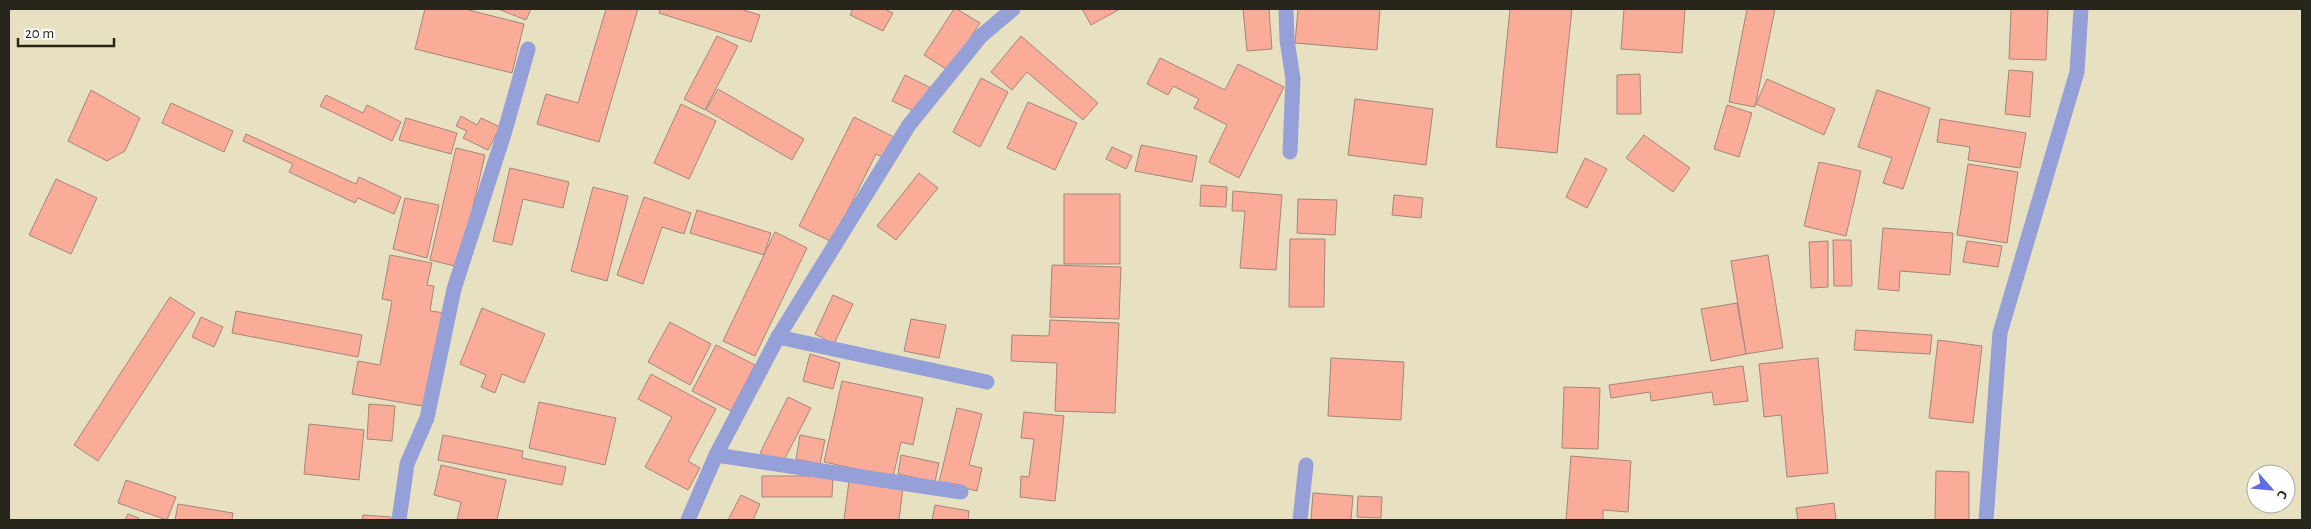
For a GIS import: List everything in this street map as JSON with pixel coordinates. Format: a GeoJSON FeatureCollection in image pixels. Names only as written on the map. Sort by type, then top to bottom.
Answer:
{"type":"FeatureCollection","features":[{"type":"Feature","properties":{"kind":"street"},"geometry":{"type":"LineString","coordinates":[[688,520],[716,455],[778,337],[909,125],[981,36],[1013,9]]}},
{"type":"Feature","properties":{"kind":"street"},"geometry":{"type":"LineString","coordinates":[[1286,9],[1294,80],[1290,152]]}},
{"type":"Feature","properties":{"kind":"street"},"geometry":{"type":"LineString","coordinates":[[1986,520],[2000,333],[2077,72],[2081,9]]}},
{"type":"Feature","properties":{"kind":"street"},"geometry":{"type":"LineString","coordinates":[[399,520],[407,464],[427,418],[454,289],[504,134],[528,49]]}},
{"type":"Feature","properties":{"kind":"street"},"geometry":{"type":"LineString","coordinates":[[778,337],[987,382]]}},
{"type":"Feature","properties":{"kind":"street"},"geometry":{"type":"LineString","coordinates":[[716,455],[961,492]]}},
{"type":"Feature","properties":{"kind":"street"},"geometry":{"type":"LineString","coordinates":[[1300,520],[1306,465]]}},
{"type":"Feature","properties":{"kind":"building"},"geometry":{"type":"Polygon","coordinates":[[[425,9],[465,9],[524,24],[512,73],[415,49],[425,9]]]}},
{"type":"Feature","properties":{"kind":"building"},"geometry":{"type":"Polygon","coordinates":[[[498,9],[531,9],[526,20],[498,9]]]}},
{"type":"Feature","properties":{"kind":"building"},"geometry":{"type":"Polygon","coordinates":[[[606,9],[638,9],[599,142],[537,124],[546,94],[578,103],[606,9]]]}},
{"type":"Feature","properties":{"kind":"building"},"geometry":{"type":"Polygon","coordinates":[[[660,9],[740,9],[760,15],[751,42],[659,13],[660,9]]]}},
{"type":"Feature","properties":{"kind":"building"},"geometry":{"type":"Polygon","coordinates":[[[853,9],[884,9],[893,13],[883,31],[850,15],[853,9]]]}},
{"type":"Feature","properties":{"kind":"building"},"geometry":{"type":"Polygon","coordinates":[[[954,9],[980,23],[949,71],[924,55],[954,9]]]}},
{"type":"Feature","properties":{"kind":"building"},"geometry":{"type":"Polygon","coordinates":[[[1082,9],[1120,9],[1091,25],[1082,9]]]}},
{"type":"Feature","properties":{"kind":"building"},"geometry":{"type":"Polygon","coordinates":[[[1243,9],[1269,9],[1272,49],[1247,51],[1243,9]]]}},
{"type":"Feature","properties":{"kind":"building"},"geometry":{"type":"Polygon","coordinates":[[[1298,9],[1380,9],[1377,50],[1295,43],[1298,9]]]}},
{"type":"Feature","properties":{"kind":"building"},"geometry":{"type":"Polygon","coordinates":[[[1510,9],[1572,9],[1557,153],[1496,147],[1510,9]]]}},
{"type":"Feature","properties":{"kind":"building"},"geometry":{"type":"Polygon","coordinates":[[[1624,9],[1685,9],[1682,53],[1621,49],[1624,9]]]}},
{"type":"Feature","properties":{"kind":"building"},"geometry":{"type":"Polygon","coordinates":[[[1747,9],[1775,9],[1755,107],[1729,102],[1747,9]]]}},
{"type":"Feature","properties":{"kind":"building"},"geometry":{"type":"Polygon","coordinates":[[[2011,9],[2048,9],[2046,60],[2009,59],[2011,9]]]}},
{"type":"Feature","properties":{"kind":"building"},"geometry":{"type":"Polygon","coordinates":[[[717,36],[738,46],[705,110],[684,99],[717,36]]]}},
{"type":"Feature","properties":{"kind":"building"},"geometry":{"type":"Polygon","coordinates":[[[1021,36],[1098,103],[1083,120],[1027,72],[1012,90],[991,72],[1021,36]]]}},
{"type":"Feature","properties":{"kind":"building"},"geometry":{"type":"Polygon","coordinates":[[[1160,58],[1225,90],[1238,64],[1284,87],[1239,178],[1209,162],[1227,125],[1194,108],[1199,99],[1173,86],[1168,95],[1147,84],[1160,58]]]}},
{"type":"Feature","properties":{"kind":"building"},"geometry":{"type":"Polygon","coordinates":[[[2009,70],[2033,72],[2030,117],[2005,114],[2009,70]]]}},
{"type":"Feature","properties":{"kind":"building"},"geometry":{"type":"Polygon","coordinates":[[[1640,74],[1641,114],[1617,114],[1617,75],[1640,74]]]}},
{"type":"Feature","properties":{"kind":"building"},"geometry":{"type":"Polygon","coordinates":[[[905,75],[931,88],[918,113],[892,101],[905,75]]]}},
{"type":"Feature","properties":{"kind":"building"},"geometry":{"type":"Polygon","coordinates":[[[981,78],[1008,92],[980,147],[953,132],[981,78]]]}},
{"type":"Feature","properties":{"kind":"building"},"geometry":{"type":"Polygon","coordinates":[[[1767,79],[1835,109],[1824,135],[1756,104],[1767,79]]]}},
{"type":"Feature","properties":{"kind":"building"},"geometry":{"type":"Polygon","coordinates":[[[718,89],[804,139],[792,160],[706,110],[718,89]]]}},
{"type":"Feature","properties":{"kind":"building"},"geometry":{"type":"Polygon","coordinates":[[[91,90],[140,118],[125,151],[107,161],[68,141],[91,90]]]}},
{"type":"Feature","properties":{"kind":"building"},"geometry":{"type":"Polygon","coordinates":[[[1877,90],[1930,108],[1903,189],[1883,183],[1892,158],[1858,147],[1877,90]]]}},
{"type":"Feature","properties":{"kind":"building"},"geometry":{"type":"Polygon","coordinates":[[[326,95],[363,113],[367,105],[401,122],[392,141],[320,106],[326,95]]]}},
{"type":"Feature","properties":{"kind":"building"},"geometry":{"type":"Polygon","coordinates":[[[1355,99],[1433,109],[1426,165],[1348,155],[1355,99]]]}},
{"type":"Feature","properties":{"kind":"building"},"geometry":{"type":"Polygon","coordinates":[[[1028,102],[1077,123],[1055,170],[1007,148],[1028,102]]]}},
{"type":"Feature","properties":{"kind":"building"},"geometry":{"type":"Polygon","coordinates":[[[171,103],[233,131],[224,152],[162,123],[171,103]]]}},
{"type":"Feature","properties":{"kind":"building"},"geometry":{"type":"Polygon","coordinates":[[[681,104],[716,121],[689,179],[654,163],[681,104]]]}},
{"type":"Feature","properties":{"kind":"building"},"geometry":{"type":"Polygon","coordinates":[[[1727,105],[1752,113],[1739,157],[1714,149],[1727,105]]]}},
{"type":"Feature","properties":{"kind":"building"},"geometry":{"type":"Polygon","coordinates":[[[461,116],[477,125],[481,118],[500,127],[488,150],[463,138],[467,131],[456,126],[461,116]]]}},
{"type":"Feature","properties":{"kind":"building"},"geometry":{"type":"Polygon","coordinates":[[[854,117],[896,138],[886,159],[876,154],[832,242],[799,226],[854,117]]]}},
{"type":"Feature","properties":{"kind":"building"},"geometry":{"type":"Polygon","coordinates":[[[406,118],[457,133],[451,154],[399,140],[406,118]]]}},
{"type":"Feature","properties":{"kind":"building"},"geometry":{"type":"Polygon","coordinates":[[[1940,119],[2026,133],[2020,168],[1968,160],[1970,147],[1937,142],[1940,119]]]}},
{"type":"Feature","properties":{"kind":"building"},"geometry":{"type":"Polygon","coordinates":[[[246,134],[356,184],[359,177],[401,197],[394,214],[358,198],[355,203],[289,172],[293,164],[243,141],[246,134]]]}},
{"type":"Feature","properties":{"kind":"building"},"geometry":{"type":"Polygon","coordinates":[[[1644,135],[1690,168],[1673,192],[1626,158],[1644,135]]]}},
{"type":"Feature","properties":{"kind":"building"},"geometry":{"type":"Polygon","coordinates":[[[1141,145],[1197,156],[1192,182],[1135,171],[1141,145]]]}},
{"type":"Feature","properties":{"kind":"building"},"geometry":{"type":"Polygon","coordinates":[[[1112,147],[1132,156],[1126,169],[1106,159],[1112,147]]]}},
{"type":"Feature","properties":{"kind":"building"},"geometry":{"type":"Polygon","coordinates":[[[456,148],[485,155],[459,267],[430,260],[456,148]]]}},
{"type":"Feature","properties":{"kind":"building"},"geometry":{"type":"Polygon","coordinates":[[[1585,158],[1607,169],[1587,208],[1566,197],[1585,158]]]}},
{"type":"Feature","properties":{"kind":"building"},"geometry":{"type":"Polygon","coordinates":[[[1819,162],[1861,171],[1846,236],[1804,226],[1819,162]]]}},
{"type":"Feature","properties":{"kind":"building"},"geometry":{"type":"Polygon","coordinates":[[[1968,164],[2018,172],[2007,243],[1957,235],[1968,164]]]}},
{"type":"Feature","properties":{"kind":"building"},"geometry":{"type":"Polygon","coordinates":[[[510,168],[569,182],[563,208],[523,199],[512,245],[493,241],[510,168]]]}},
{"type":"Feature","properties":{"kind":"building"},"geometry":{"type":"Polygon","coordinates":[[[919,173],[938,188],[896,240],[877,226],[919,173]]]}},
{"type":"Feature","properties":{"kind":"building"},"geometry":{"type":"Polygon","coordinates":[[[56,179],[97,198],[71,254],[29,235],[56,179]]]}},
{"type":"Feature","properties":{"kind":"building"},"geometry":{"type":"Polygon","coordinates":[[[1201,185],[1227,187],[1226,207],[1200,206],[1201,185]]]}},
{"type":"Feature","properties":{"kind":"building"},"geometry":{"type":"Polygon","coordinates":[[[593,187],[628,196],[607,281],[571,271],[593,187]]]}},
{"type":"Feature","properties":{"kind":"building"},"geometry":{"type":"Polygon","coordinates":[[[1233,191],[1282,195],[1276,270],[1240,268],[1245,211],[1232,211],[1233,191]]]}},
{"type":"Feature","properties":{"kind":"building"},"geometry":{"type":"Polygon","coordinates":[[[1064,194],[1120,194],[1120,264],[1064,264],[1064,194]]]}},
{"type":"Feature","properties":{"kind":"building"},"geometry":{"type":"Polygon","coordinates":[[[1394,195],[1423,198],[1421,218],[1392,215],[1394,195]]]}},
{"type":"Feature","properties":{"kind":"building"},"geometry":{"type":"Polygon","coordinates":[[[644,197],[691,213],[684,234],[662,227],[643,284],[617,275],[644,197]]]}},
{"type":"Feature","properties":{"kind":"building"},"geometry":{"type":"Polygon","coordinates":[[[405,198],[439,205],[427,258],[393,249],[405,198]]]}},
{"type":"Feature","properties":{"kind":"building"},"geometry":{"type":"Polygon","coordinates":[[[1298,199],[1337,200],[1335,235],[1297,233],[1298,199]]]}},
{"type":"Feature","properties":{"kind":"building"},"geometry":{"type":"Polygon","coordinates":[[[697,210],[771,233],[764,255],[690,233],[697,210]]]}},
{"type":"Feature","properties":{"kind":"building"},"geometry":{"type":"Polygon","coordinates":[[[1883,228],[1953,233],[1950,275],[1900,271],[1899,291],[1878,289],[1883,228]]]}},
{"type":"Feature","properties":{"kind":"building"},"geometry":{"type":"Polygon","coordinates":[[[775,232],[807,248],[755,356],[723,341],[775,232]]]}},
{"type":"Feature","properties":{"kind":"building"},"geometry":{"type":"Polygon","coordinates":[[[1290,239],[1325,239],[1324,307],[1289,307],[1290,239]]]}},
{"type":"Feature","properties":{"kind":"building"},"geometry":{"type":"Polygon","coordinates":[[[1833,240],[1851,240],[1852,286],[1834,286],[1833,240]]]}},
{"type":"Feature","properties":{"kind":"building"},"geometry":{"type":"Polygon","coordinates":[[[1828,241],[1828,287],[1811,288],[1809,242],[1828,241]]]}},
{"type":"Feature","properties":{"kind":"building"},"geometry":{"type":"Polygon","coordinates":[[[1967,241],[2002,246],[1998,267],[1963,262],[1967,241]]]}},
{"type":"Feature","properties":{"kind":"building"},"geometry":{"type":"Polygon","coordinates":[[[390,255],[432,263],[427,285],[434,286],[430,311],[446,313],[428,407],[352,394],[358,361],[380,365],[392,301],[382,299],[390,255]]]}},
{"type":"Feature","properties":{"kind":"building"},"geometry":{"type":"Polygon","coordinates":[[[1768,255],[1783,348],[1746,354],[1731,261],[1768,255]]]}},
{"type":"Feature","properties":{"kind":"building"},"geometry":{"type":"Polygon","coordinates":[[[1052,265],[1121,267],[1119,319],[1050,317],[1052,265]]]}},
{"type":"Feature","properties":{"kind":"building"},"geometry":{"type":"Polygon","coordinates":[[[833,295],[853,304],[834,344],[815,334],[833,295]]]}},
{"type":"Feature","properties":{"kind":"building"},"geometry":{"type":"Polygon","coordinates":[[[170,297],[195,313],[98,461],[74,445],[170,297]]]}},
{"type":"Feature","properties":{"kind":"building"},"geometry":{"type":"Polygon","coordinates":[[[1737,303],[1746,354],[1711,361],[1701,309],[1737,303]]]}},
{"type":"Feature","properties":{"kind":"building"},"geometry":{"type":"Polygon","coordinates":[[[482,308],[545,334],[524,383],[502,374],[495,393],[481,387],[486,375],[460,364],[482,308]]]}},
{"type":"Feature","properties":{"kind":"building"},"geometry":{"type":"Polygon","coordinates":[[[236,311],[362,335],[358,357],[232,333],[236,311]]]}},
{"type":"Feature","properties":{"kind":"building"},"geometry":{"type":"Polygon","coordinates":[[[201,317],[223,327],[214,347],[192,337],[201,317]]]}},
{"type":"Feature","properties":{"kind":"building"},"geometry":{"type":"Polygon","coordinates":[[[911,319],[946,325],[939,358],[904,351],[911,319]]]}},
{"type":"Feature","properties":{"kind":"building"},"geometry":{"type":"Polygon","coordinates":[[[1050,320],[1119,323],[1115,413],[1055,411],[1057,363],[1011,361],[1012,335],[1049,336],[1050,320]]]}},
{"type":"Feature","properties":{"kind":"building"},"geometry":{"type":"Polygon","coordinates":[[[670,322],[711,344],[690,385],[648,362],[670,322]]]}},
{"type":"Feature","properties":{"kind":"building"},"geometry":{"type":"Polygon","coordinates":[[[1856,330],[1932,335],[1930,354],[1854,350],[1856,330]]]}},
{"type":"Feature","properties":{"kind":"building"},"geometry":{"type":"Polygon","coordinates":[[[1938,340],[1982,346],[1973,423],[1929,418],[1938,340]]]}},
{"type":"Feature","properties":{"kind":"building"},"geometry":{"type":"Polygon","coordinates":[[[716,345],[755,365],[731,411],[692,391],[716,345]]]}},
{"type":"Feature","properties":{"kind":"building"},"geometry":{"type":"Polygon","coordinates":[[[810,354],[840,363],[833,389],[803,381],[810,354]]]}},
{"type":"Feature","properties":{"kind":"building"},"geometry":{"type":"Polygon","coordinates":[[[1331,358],[1404,362],[1401,420],[1328,416],[1331,358]]]}},
{"type":"Feature","properties":{"kind":"building"},"geometry":{"type":"Polygon","coordinates":[[[1818,358],[1828,473],[1787,477],[1781,415],[1764,417],[1759,364],[1818,358]]]}},
{"type":"Feature","properties":{"kind":"building"},"geometry":{"type":"Polygon","coordinates":[[[1743,366],[1748,401],[1714,405],[1712,392],[1651,401],[1650,392],[1611,398],[1609,385],[1743,366]]]}},
{"type":"Feature","properties":{"kind":"building"},"geometry":{"type":"Polygon","coordinates":[[[651,374],[716,409],[688,461],[700,468],[688,490],[645,467],[672,417],[638,399],[651,374]]]}},
{"type":"Feature","properties":{"kind":"building"},"geometry":{"type":"Polygon","coordinates":[[[842,381],[923,398],[913,445],[901,442],[893,477],[824,462],[842,381]]]}},
{"type":"Feature","properties":{"kind":"building"},"geometry":{"type":"Polygon","coordinates":[[[1564,387],[1600,388],[1598,449],[1562,448],[1564,387]]]}},
{"type":"Feature","properties":{"kind":"building"},"geometry":{"type":"Polygon","coordinates":[[[788,397],[811,408],[782,464],[760,453],[788,397]]]}},
{"type":"Feature","properties":{"kind":"building"},"geometry":{"type":"Polygon","coordinates":[[[539,402],[616,418],[605,465],[529,448],[539,402]]]}},
{"type":"Feature","properties":{"kind":"building"},"geometry":{"type":"Polygon","coordinates":[[[369,404],[395,406],[392,441],[367,439],[369,404]]]}},
{"type":"Feature","properties":{"kind":"building"},"geometry":{"type":"Polygon","coordinates":[[[957,408],[982,414],[969,465],[982,468],[977,491],[939,482],[957,408]]]}},
{"type":"Feature","properties":{"kind":"building"},"geometry":{"type":"Polygon","coordinates":[[[1024,412],[1064,416],[1055,501],[1020,497],[1021,476],[1029,477],[1034,439],[1021,438],[1024,412]]]}},
{"type":"Feature","properties":{"kind":"building"},"geometry":{"type":"Polygon","coordinates":[[[309,424],[364,430],[359,480],[304,474],[309,424]]]}},
{"type":"Feature","properties":{"kind":"building"},"geometry":{"type":"Polygon","coordinates":[[[443,435],[523,451],[522,458],[566,467],[562,485],[438,460],[443,435]]]}},
{"type":"Feature","properties":{"kind":"building"},"geometry":{"type":"Polygon","coordinates":[[[800,435],[825,440],[820,464],[796,459],[800,435]]]}},
{"type":"Feature","properties":{"kind":"building"},"geometry":{"type":"Polygon","coordinates":[[[901,455],[939,463],[935,482],[898,474],[901,455]]]}},
{"type":"Feature","properties":{"kind":"building"},"geometry":{"type":"Polygon","coordinates":[[[1571,456],[1631,461],[1628,512],[1603,510],[1603,520],[1566,520],[1571,456]]]}},
{"type":"Feature","properties":{"kind":"building"},"geometry":{"type":"Polygon","coordinates":[[[441,465],[506,480],[497,520],[457,520],[461,502],[434,495],[441,465]]]}},
{"type":"Feature","properties":{"kind":"building"},"geometry":{"type":"Polygon","coordinates":[[[1936,471],[1969,472],[1969,520],[1935,520],[1936,471]]]}},
{"type":"Feature","properties":{"kind":"building"},"geometry":{"type":"Polygon","coordinates":[[[762,476],[833,476],[832,497],[762,497],[762,476]]]}},
{"type":"Feature","properties":{"kind":"building"},"geometry":{"type":"Polygon","coordinates":[[[126,480],[176,497],[167,520],[118,503],[126,480]]]}},
{"type":"Feature","properties":{"kind":"building"},"geometry":{"type":"Polygon","coordinates":[[[849,481],[903,487],[899,520],[844,520],[849,481]]]}},
{"type":"Feature","properties":{"kind":"building"},"geometry":{"type":"Polygon","coordinates":[[[1313,493],[1353,496],[1351,520],[1311,520],[1313,493]]]}},
{"type":"Feature","properties":{"kind":"building"},"geometry":{"type":"Polygon","coordinates":[[[741,495],[760,504],[753,520],[728,520],[741,495]]]}},
{"type":"Feature","properties":{"kind":"building"},"geometry":{"type":"Polygon","coordinates":[[[1358,496],[1382,497],[1381,518],[1357,517],[1358,496]]]}},
{"type":"Feature","properties":{"kind":"building"},"geometry":{"type":"Polygon","coordinates":[[[1834,503],[1836,520],[1798,520],[1796,508],[1834,503]]]}},
{"type":"Feature","properties":{"kind":"building"},"geometry":{"type":"Polygon","coordinates":[[[178,504],[233,513],[232,520],[175,520],[178,504]]]}},
{"type":"Feature","properties":{"kind":"building"},"geometry":{"type":"Polygon","coordinates":[[[935,505],[969,511],[968,520],[932,520],[935,505]]]}},
{"type":"Feature","properties":{"kind":"building"},"geometry":{"type":"Polygon","coordinates":[[[128,514],[139,518],[138,520],[125,520],[128,514]]]}},
{"type":"Feature","properties":{"kind":"building"},"geometry":{"type":"Polygon","coordinates":[[[363,515],[391,517],[391,520],[362,520],[363,515]]]}}]}
